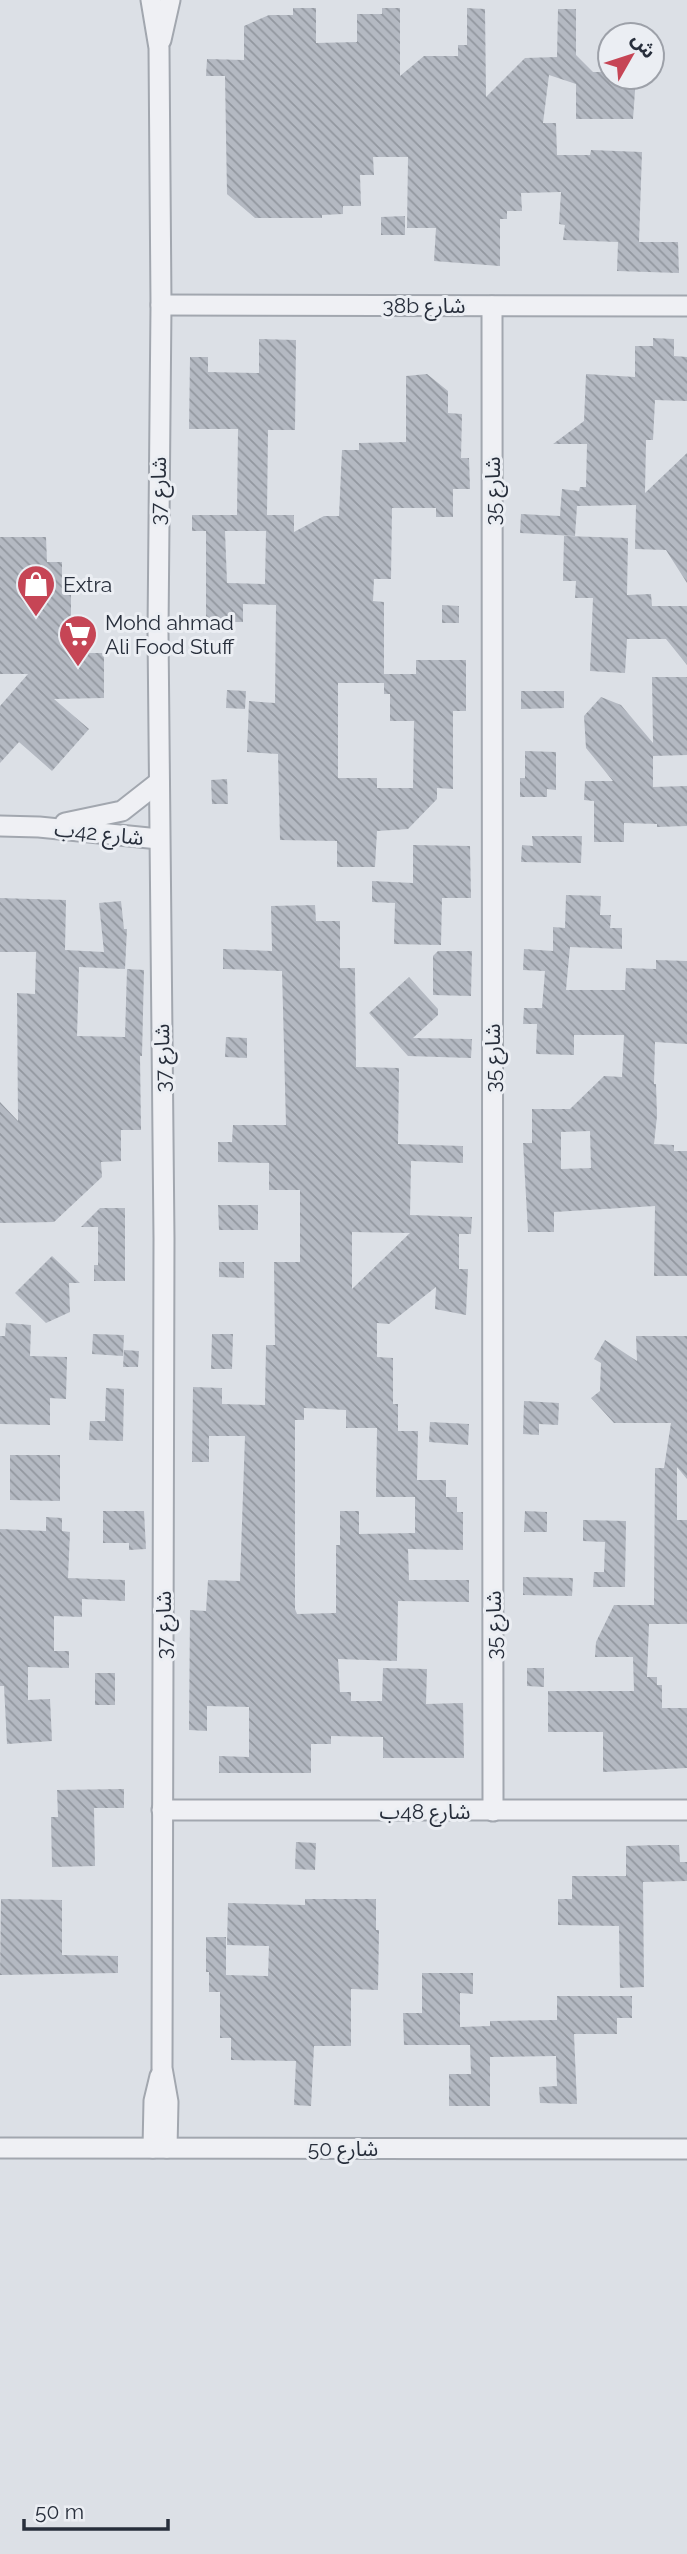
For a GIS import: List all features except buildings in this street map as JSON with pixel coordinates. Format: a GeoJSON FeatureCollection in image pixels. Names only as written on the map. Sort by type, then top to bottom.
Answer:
{"type":"FeatureCollection","features":[{"type":"Feature","properties":{"kind":"street","name":"شارع 37"},"geometry":{"type":"LineString","coordinates":[[151,0],[159,48],[161,305],[159,839],[164,1238],[162,2068],[154,2101],[160,2148]]}},
{"type":"Feature","properties":{"kind":"street","name":"شارع 37"},"geometry":{"type":"LineString","coordinates":[[159,48],[170,0]]}},
{"type":"Feature","properties":{"kind":"street","name":"38b شارع"},"geometry":{"type":"LineString","coordinates":[[161,305],[687,306]]}},
{"type":"Feature","properties":{"kind":"street","name":"شارع 35"},"geometry":{"type":"LineString","coordinates":[[492,306],[493,1811]]}},
{"type":"Feature","properties":{"kind":"street","name":"شارع 42ب"},"geometry":{"type":"LineString","coordinates":[[40,827],[122,811],[159,782]]}},
{"type":"Feature","properties":{"kind":"street","name":"شارع 42ب"},"geometry":{"type":"LineString","coordinates":[[0,826],[40,827],[159,839]]}},
{"type":"Feature","properties":{"kind":"street","name":"شارع 48ب"},"geometry":{"type":"LineString","coordinates":[[162,1810],[687,1811]]}},
{"type":"Feature","properties":{"kind":"street","name":"شارع 50"},"geometry":{"type":"LineString","coordinates":[[0,2148],[687,2148]]}},
{"type":"Feature","properties":{"kind":"place","name":"Extra"},"geometry":{"type":"Point","coordinates":[36,618]}},
{"type":"Feature","properties":{"kind":"place","name":"Mohd ahmad Ali Food Stuff"},"geometry":{"type":"Point","coordinates":[78,668]}}]}
